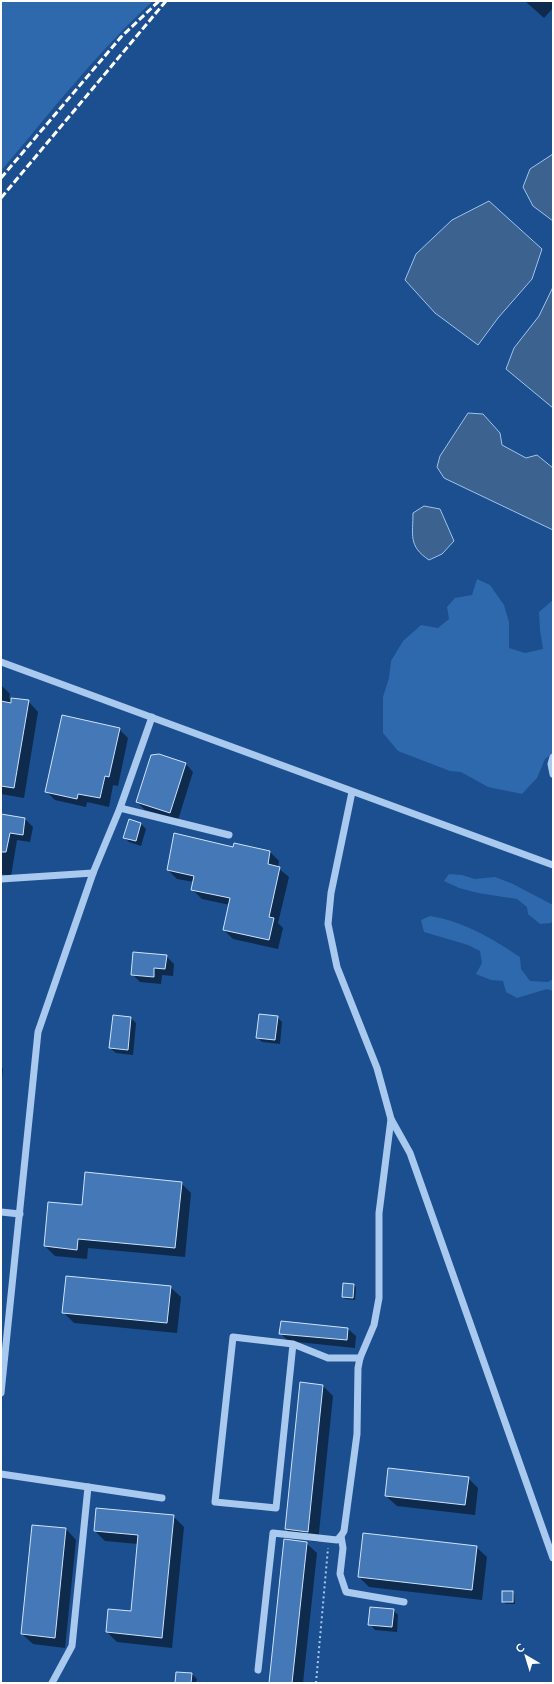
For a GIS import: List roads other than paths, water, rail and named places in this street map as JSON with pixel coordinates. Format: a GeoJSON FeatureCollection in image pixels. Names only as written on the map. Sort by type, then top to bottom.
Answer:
{"type":"FeatureCollection","features":[{"type":"Feature","properties":{"kind":"street"},"geometry":{"type":"LineString","coordinates":[[1,662],[553,865]]}},
{"type":"Feature","properties":{"kind":"street"},"geometry":{"type":"LineString","coordinates":[[1,1393],[38,1032],[93,873],[120,808],[152,717]]}},
{"type":"Feature","properties":{"kind":"street"},"geometry":{"type":"LineString","coordinates":[[553,757],[551,764],[553,774]]}},
{"type":"Feature","properties":{"kind":"street"},"geometry":{"type":"LineString","coordinates":[[352,792],[331,893],[328,924],[337,967],[377,1068],[391,1119],[410,1153],[553,1558]]}},
{"type":"Feature","properties":{"kind":"street"},"geometry":{"type":"LineString","coordinates":[[120,808],[229,835]]}},
{"type":"Feature","properties":{"kind":"street"},"geometry":{"type":"LineString","coordinates":[[1,879],[93,873]]}},
{"type":"Feature","properties":{"kind":"street"},"geometry":{"type":"LineString","coordinates":[[258,1670],[273,1533],[329,1539],[339,1538],[344,1531],[357,1434],[358,1368],[360,1358],[374,1325],[379,1298],[379,1213],[391,1119]]}},
{"type":"Feature","properties":{"kind":"street"},"geometry":{"type":"LineString","coordinates":[[1,1212],[20,1214]]}},
{"type":"Feature","properties":{"kind":"street"},"geometry":{"type":"LineString","coordinates":[[293,1344],[276,1508],[215,1502],[232,1337],[293,1344],[328,1358],[360,1358]]}},
{"type":"Feature","properties":{"kind":"street"},"geometry":{"type":"LineString","coordinates":[[1,1474],[162,1498]]}},
{"type":"Feature","properties":{"kind":"street"},"geometry":{"type":"LineString","coordinates":[[52,1683],[72,1646],[88,1487]]}},
{"type":"Feature","properties":{"kind":"street"},"geometry":{"type":"LineString","coordinates":[[339,1538],[343,1548],[340,1574],[346,1592],[404,1602]]}},
{"type":"Feature","properties":{"kind":"railway"},"geometry":{"type":"LineString","coordinates":[[1,178],[121,37],[159,1]]}},
{"type":"Feature","properties":{"kind":"railway"},"geometry":{"type":"LineString","coordinates":[[1,198],[166,1]]}}]}
